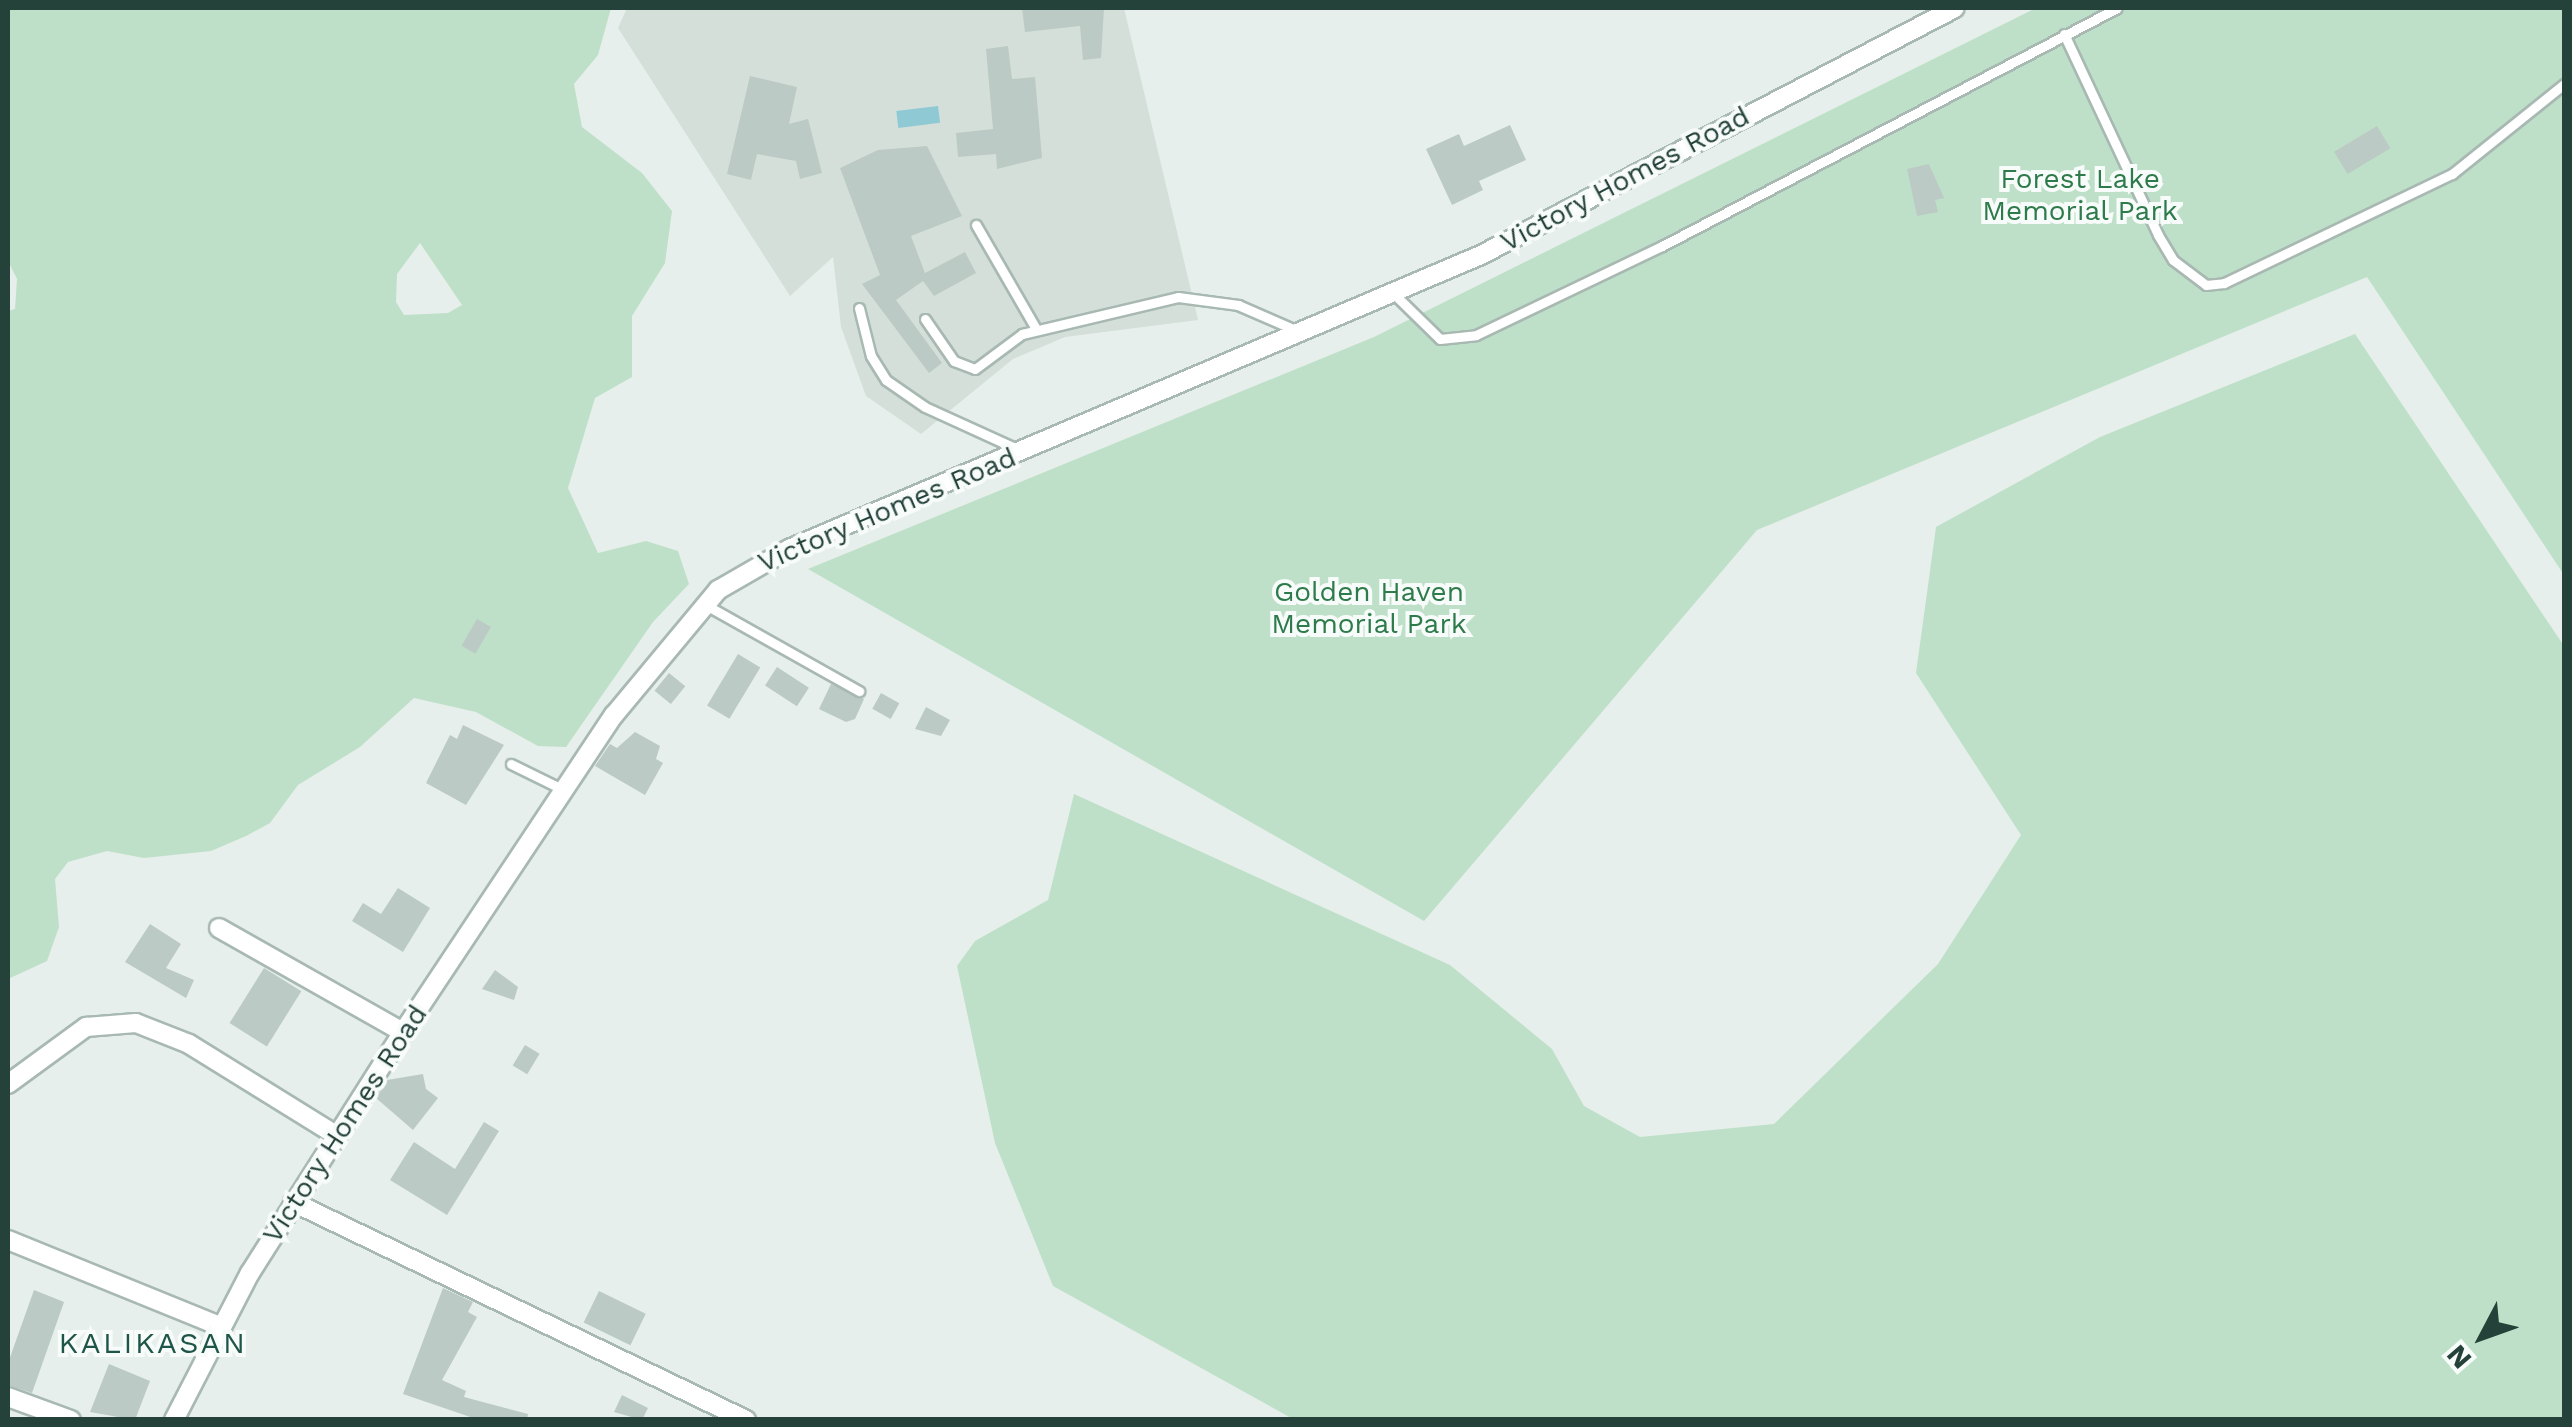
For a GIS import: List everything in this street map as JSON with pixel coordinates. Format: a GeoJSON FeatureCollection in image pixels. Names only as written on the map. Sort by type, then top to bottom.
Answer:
{"type":"FeatureCollection","features":[{"type":"Feature","properties":{"kind":"street","name":"Victory Homes Road"},"geometry":{"type":"LineString","coordinates":[[174,1420],[220,1326],[293,1202],[402,1032],[657,656],[704,604],[789,548],[1302,334],[1580,206],[1955,8]]}},
{"type":"Feature","properties":{"kind":"street"},"geometry":{"type":"LineString","coordinates":[[220,928],[402,1032]]}},
{"type":"Feature","properties":{"kind":"street"},"geometry":{"type":"LineString","coordinates":[[8,1084],[86,1027],[136,1023],[189,1044],[336,1135]]}},
{"type":"Feature","properties":{"kind":"street"},"geometry":{"type":"LineString","coordinates":[[293,1202],[746,1420]]}},
{"type":"Feature","properties":{"kind":"street"},"geometry":{"type":"LineString","coordinates":[[8,1240],[220,1326]]}},
{"type":"Feature","properties":{"kind":"street"},"geometry":{"type":"LineString","coordinates":[[8,1397],[71,1420]]}},
{"type":"Feature","properties":{"kind":"lane"},"geometry":{"type":"LineString","coordinates":[[1394,294],[1440,339],[1476,335],[1662,246],[2117,8]]}},
{"type":"Feature","properties":{"kind":"lane"},"geometry":{"type":"LineString","coordinates":[[2064,34],[2158,235],[2173,260],[2206,285],[2224,283],[2452,174],[2564,84]]}},
{"type":"Feature","properties":{"kind":"lane"},"geometry":{"type":"LineString","coordinates":[[976,226],[1036,329]]}},
{"type":"Feature","properties":{"kind":"lane"},"geometry":{"type":"LineString","coordinates":[[925,319],[954,361],[976,369],[1036,329],[1178,297],[1238,305],[1302,334]]}},
{"type":"Feature","properties":{"kind":"lane"},"geometry":{"type":"LineString","coordinates":[[859,308],[871,356],[886,380],[925,407],[1022,452]]}},
{"type":"Feature","properties":{"kind":"lane"},"geometry":{"type":"LineString","coordinates":[[704,604],[859,691]]}},
{"type":"Feature","properties":{"kind":"lane"},"geometry":{"type":"LineString","coordinates":[[512,764],[566,792]]}},
{"type":"Feature","properties":{"kind":"shaded area"},"geometry":{"type":"Polygon","coordinates":[[[627,8],[1124,8],[1198,320],[1065,337],[1013,359],[921,434],[866,396],[841,327],[833,257],[790,296],[618,28],[627,8]]]}},
{"type":"Feature","properties":{"kind":"green space"},"geometry":{"type":"Polygon","coordinates":[[[8,8],[611,8],[598,55],[574,84],[582,127],[642,173],[672,211],[665,263],[632,316],[632,377],[595,398],[568,488],[598,553],[646,541],[678,551],[689,584],[653,622],[566,747],[538,746],[476,712],[414,698],[360,747],[298,785],[270,823],[246,836],[211,851],[144,858],[107,851],[68,862],[55,879],[59,927],[47,961],[8,979],[8,311],[15,309],[17,279],[8,261],[8,8]],[[420,243],[397,274],[396,302],[404,315],[448,313],[462,305],[420,243]]]}},
{"type":"Feature","properties":{"kind":"green space"},"geometry":{"type":"Polygon","coordinates":[[[2036,8],[2564,8],[2564,575],[2367,277],[1757,530],[1424,921],[808,569],[1374,337],[2036,8]]]}},
{"type":"Feature","properties":{"kind":"green space"},"geometry":{"type":"Polygon","coordinates":[[[2355,334],[2564,646],[2564,1419],[1293,1419],[1053,1286],[995,1143],[957,966],[975,941],[1048,900],[1074,794],[1450,965],[1552,1049],[1584,1106],[1640,1137],[1774,1124],[1938,964],[2021,835],[1916,673],[1936,527],[2100,437],[2355,334]]]}},
{"type":"Feature","properties":{"kind":"water"},"geometry":{"type":"Polygon","coordinates":[[[938,106],[940,123],[898,128],[896,111],[938,106]]]}},
{"type":"Feature","properties":{"kind":"building"},"geometry":{"type":"Polygon","coordinates":[[[1022,8],[1104,8],[1101,58],[1083,60],[1080,26],[1025,32],[1022,8]]]}},
{"type":"Feature","properties":{"kind":"building"},"geometry":{"type":"Polygon","coordinates":[[[1008,46],[1012,79],[1035,77],[1042,158],[997,169],[996,154],[958,157],[956,133],[993,129],[986,49],[1008,46]]]}},
{"type":"Feature","properties":{"kind":"building"},"geometry":{"type":"Polygon","coordinates":[[[750,76],[797,87],[789,124],[808,119],[822,173],[800,179],[796,161],[757,154],[751,180],[727,174],[750,76]]]}},
{"type":"Feature","properties":{"kind":"building"},"geometry":{"type":"Polygon","coordinates":[[[1510,125],[1526,160],[1479,181],[1483,190],[1452,205],[1426,149],[1459,134],[1464,146],[1510,125]]]}},
{"type":"Feature","properties":{"kind":"building"},"geometry":{"type":"Polygon","coordinates":[[[2377,126],[2390,148],[2348,174],[2334,152],[2377,126]]]}},
{"type":"Feature","properties":{"kind":"building"},"geometry":{"type":"Polygon","coordinates":[[[927,146],[962,216],[911,236],[925,273],[965,252],[976,273],[934,296],[923,281],[896,300],[942,363],[929,373],[862,284],[880,275],[840,168],[878,150],[927,146]]]}},
{"type":"Feature","properties":{"kind":"building"},"geometry":{"type":"Polygon","coordinates":[[[1929,164],[1944,198],[1935,200],[1938,212],[1917,216],[1907,169],[1929,164]]]}},
{"type":"Feature","properties":{"kind":"building"},"geometry":{"type":"Polygon","coordinates":[[[477,619],[491,627],[475,654],[462,646],[477,619]]]}},
{"type":"Feature","properties":{"kind":"building"},"geometry":{"type":"Polygon","coordinates":[[[738,654],[760,667],[729,719],[707,705],[738,654]]]}},
{"type":"Feature","properties":{"kind":"building"},"geometry":{"type":"Polygon","coordinates":[[[777,667],[809,688],[797,706],[765,685],[777,667]]]}},
{"type":"Feature","properties":{"kind":"building"},"geometry":{"type":"Polygon","coordinates":[[[669,673],[685,686],[671,704],[655,691],[669,673]]]}},
{"type":"Feature","properties":{"kind":"building"},"geometry":{"type":"Polygon","coordinates":[[[831,684],[864,699],[855,719],[846,722],[819,709],[831,684]]]}},
{"type":"Feature","properties":{"kind":"building"},"geometry":{"type":"Polygon","coordinates":[[[881,693],[899,703],[891,719],[872,709],[881,693]]]}},
{"type":"Feature","properties":{"kind":"building"},"geometry":{"type":"Polygon","coordinates":[[[926,707],[950,720],[941,736],[915,729],[926,707]]]}},
{"type":"Feature","properties":{"kind":"building"},"geometry":{"type":"Polygon","coordinates":[[[463,725],[504,745],[466,805],[426,783],[450,735],[457,739],[463,725]]]}},
{"type":"Feature","properties":{"kind":"building"},"geometry":{"type":"Polygon","coordinates":[[[635,732],[660,746],[656,759],[663,763],[645,795],[595,766],[610,744],[617,748],[635,732]]]}},
{"type":"Feature","properties":{"kind":"building"},"geometry":{"type":"Polygon","coordinates":[[[398,888],[430,908],[403,952],[352,921],[363,903],[381,914],[398,888]]]}},
{"type":"Feature","properties":{"kind":"building"},"geometry":{"type":"Polygon","coordinates":[[[150,924],[181,944],[166,968],[194,980],[186,998],[125,962],[150,924]]]}},
{"type":"Feature","properties":{"kind":"building"},"geometry":{"type":"Polygon","coordinates":[[[264,968],[301,991],[267,1046],[230,1023],[264,968]]]}},
{"type":"Feature","properties":{"kind":"building"},"geometry":{"type":"Polygon","coordinates":[[[495,970],[518,987],[514,1000],[482,989],[495,970]]]}},
{"type":"Feature","properties":{"kind":"building"},"geometry":{"type":"Polygon","coordinates":[[[525,1045],[540,1054],[527,1074],[513,1066],[525,1045]]]}},
{"type":"Feature","properties":{"kind":"building"},"geometry":{"type":"Polygon","coordinates":[[[423,1074],[426,1089],[438,1098],[413,1130],[376,1098],[387,1080],[423,1074]]]}},
{"type":"Feature","properties":{"kind":"building"},"geometry":{"type":"Polygon","coordinates":[[[484,1122],[499,1131],[447,1215],[390,1180],[414,1142],[455,1169],[484,1122]]]}},
{"type":"Feature","properties":{"kind":"building"},"geometry":{"type":"Polygon","coordinates":[[[443,1288],[473,1302],[468,1312],[477,1317],[442,1380],[466,1391],[464,1397],[528,1414],[527,1420],[479,1420],[403,1394],[443,1288]]]}},
{"type":"Feature","properties":{"kind":"building"},"geometry":{"type":"Polygon","coordinates":[[[34,1290],[64,1302],[32,1393],[8,1385],[8,1363],[34,1290]]]}},
{"type":"Feature","properties":{"kind":"building"},"geometry":{"type":"Polygon","coordinates":[[[599,1291],[646,1314],[630,1345],[584,1322],[599,1291]]]}},
{"type":"Feature","properties":{"kind":"building"},"geometry":{"type":"Polygon","coordinates":[[[109,1364],[150,1381],[135,1420],[90,1412],[109,1364]]]}},
{"type":"Feature","properties":{"kind":"building"},"geometry":{"type":"Polygon","coordinates":[[[622,1395],[648,1408],[642,1420],[614,1412],[622,1395]]]}},
{"type":"Feature","properties":{"kind":"district","name":"KALIKASAN"},"geometry":{"type":"Point","coordinates":[153,1343]}},
{"type":"Feature","properties":{"kind":"park label","name":"Forest Lake Memorial Park"},"geometry":{"type":"Point","coordinates":[2080,195]}},
{"type":"Feature","properties":{"kind":"park label","name":"Golden Haven Memorial Park"},"geometry":{"type":"Point","coordinates":[1369,608]}}]}
